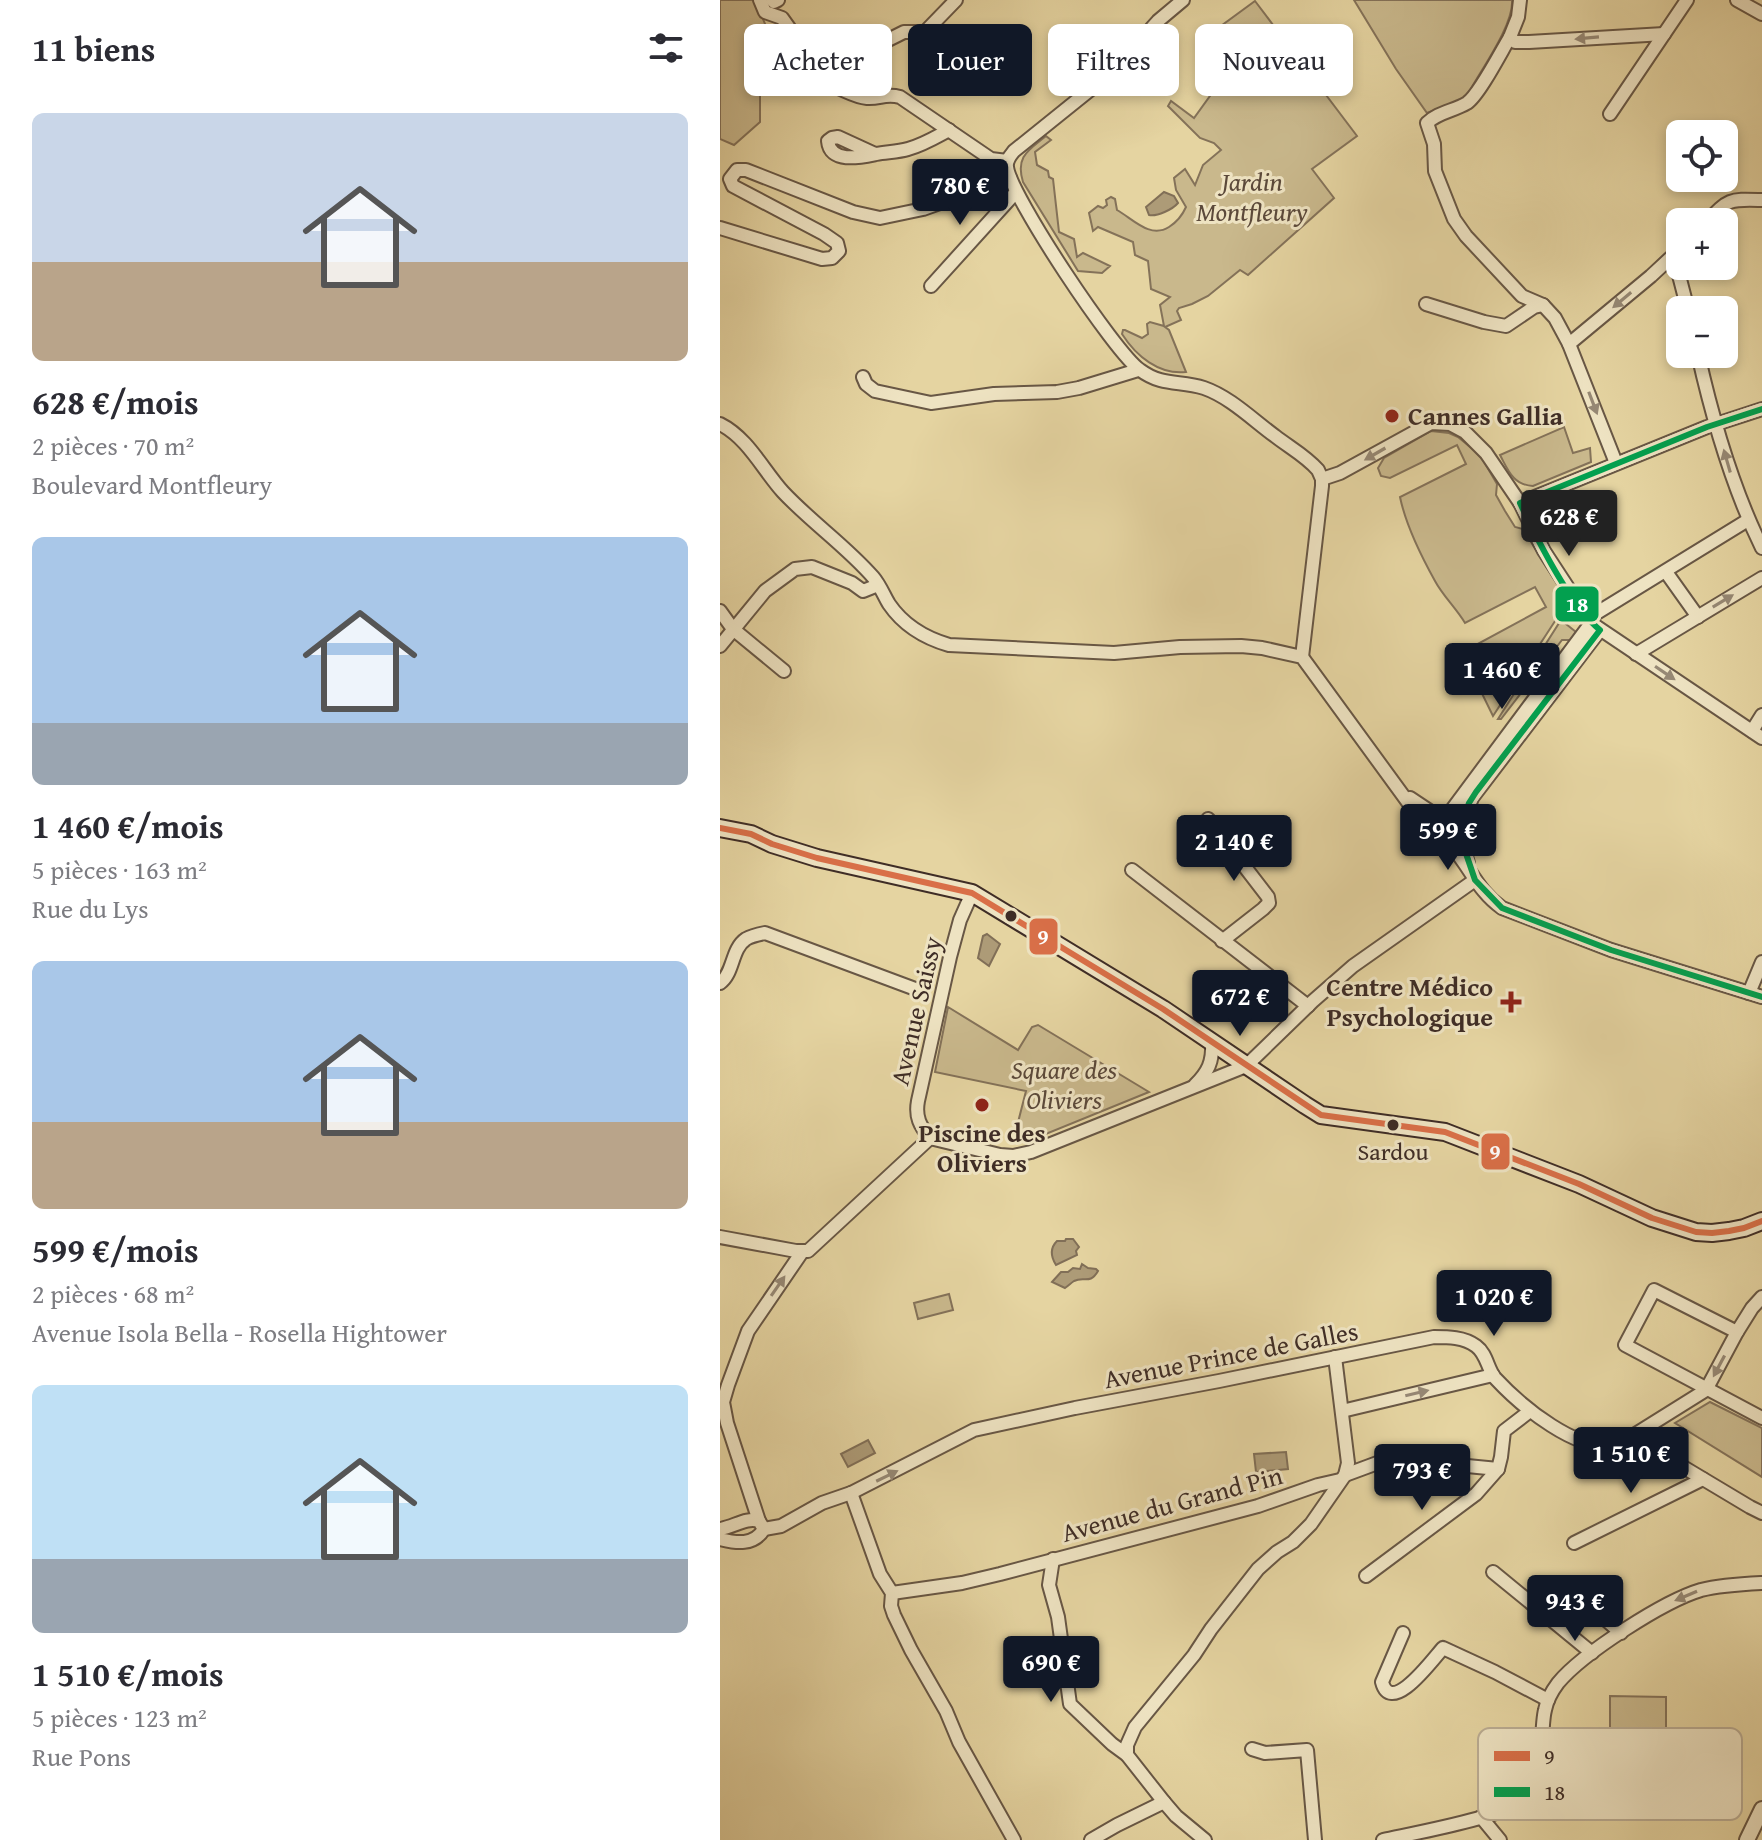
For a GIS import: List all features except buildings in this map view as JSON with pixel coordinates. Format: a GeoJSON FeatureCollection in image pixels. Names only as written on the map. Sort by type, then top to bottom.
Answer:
{"type":"FeatureCollection","features":[{"type":"Feature","properties":{"kind":"main road"},"geometry":{"type":"LineString","coordinates":[[720,828],[751,834],[817,858],[972,893],[1163,1009],[1321,1115],[1445,1132],[1579,1184],[1676,1227],[1712,1233],[1744,1228],[1762,1221]]}},
{"type":"Feature","properties":{"kind":"street"},"geometry":{"type":"LineString","coordinates":[[760,0],[765,12],[782,18],[787,24]]}},
{"type":"Feature","properties":{"kind":"street"},"geometry":{"type":"LineString","coordinates":[[892,38],[904,32],[925,32],[956,0]]}},
{"type":"Feature","properties":{"kind":"street"},"geometry":{"type":"LineString","coordinates":[[1007,161],[1020,146],[1111,73],[1158,21],[1183,0]]}},
{"type":"Feature","properties":{"kind":"street"},"geometry":{"type":"LineString","coordinates":[[1520,0],[1518,17],[1510,37],[1474,97],[1464,105],[1434,116],[1427,123],[1434,144],[1435,171],[1454,219],[1466,236],[1522,296],[1543,305],[1555,318],[1569,344],[1616,463]]}},
{"type":"Feature","properties":{"kind":"street"},"geometry":{"type":"LineString","coordinates":[[1610,114],[1687,0]]}},
{"type":"Feature","properties":{"kind":"street"},"geometry":{"type":"LineString","coordinates":[[1737,0],[1762,14]]}},
{"type":"Feature","properties":{"kind":"street"},"geometry":{"type":"LineString","coordinates":[[1510,37],[1520,43],[1664,34]]}},
{"type":"Feature","properties":{"kind":"street"},"geometry":{"type":"LineString","coordinates":[[892,95],[900,97],[991,159],[1007,161]]}},
{"type":"Feature","properties":{"kind":"street"},"geometry":{"type":"LineString","coordinates":[[875,154],[909,149],[949,130]]}},
{"type":"Feature","properties":{"kind":"street"},"geometry":{"type":"LineString","coordinates":[[1007,161],[1016,192],[1083,298],[1114,343],[1138,370],[1161,381],[1201,387],[1223,397],[1313,465],[1322,479],[1302,657]]}},
{"type":"Feature","properties":{"kind":"street"},"geometry":{"type":"LineString","coordinates":[[720,228],[822,259],[832,258],[839,251],[837,243],[824,234],[733,186],[730,179],[737,170],[746,170],[853,212],[880,218],[923,209],[1010,178]]}},
{"type":"Feature","properties":{"kind":"street"},"geometry":{"type":"LineString","coordinates":[[931,286],[1016,192]]}},
{"type":"Feature","properties":{"kind":"street"},"geometry":{"type":"LineString","coordinates":[[1719,208],[1732,200],[1762,200]]}},
{"type":"Feature","properties":{"kind":"street"},"geometry":{"type":"LineString","coordinates":[[1569,344],[1666,261]]}},
{"type":"Feature","properties":{"kind":"street"},"geometry":{"type":"LineString","coordinates":[[1426,304],[1506,326],[1534,307],[1543,305]]}},
{"type":"Feature","properties":{"kind":"street"},"geometry":{"type":"LineString","coordinates":[[1702,368],[1733,481],[1762,548]]}},
{"type":"Feature","properties":{"kind":"street"},"geometry":{"type":"LineString","coordinates":[[863,377],[875,391],[931,403],[994,394],[1057,392],[1138,370]]}},
{"type":"Feature","properties":{"kind":"street"},"geometry":{"type":"LineString","coordinates":[[1520,503],[1716,424],[1762,409]]}},
{"type":"Feature","properties":{"kind":"street"},"geometry":{"type":"LineString","coordinates":[[1322,479],[1340,473],[1431,423],[1450,424],[1472,437],[1486,453],[1520,503],[1544,551],[1593,624],[1757,734],[1762,715]]}},
{"type":"Feature","properties":{"kind":"street"},"geometry":{"type":"LineString","coordinates":[[720,424],[731,430],[783,492],[875,579],[890,606],[913,630],[929,639],[949,645],[1114,653],[1241,646],[1302,657],[1416,813],[1441,823],[1455,821],[1475,880]]}},
{"type":"Feature","properties":{"kind":"street"},"geometry":{"type":"LineString","coordinates":[[1447,843],[1455,840],[1476,792],[1593,624],[1666,572],[1748,520]]}},
{"type":"Feature","properties":{"kind":"street"},"geometry":{"type":"LineString","coordinates":[[720,646],[765,591],[795,569],[812,567],[852,583],[863,591],[878,585]]}},
{"type":"Feature","properties":{"kind":"street"},"geometry":{"type":"LineString","coordinates":[[1666,572],[1698,617]]}},
{"type":"Feature","properties":{"kind":"street"},"geometry":{"type":"LineString","coordinates":[[1636,654],[1762,578]]}},
{"type":"Feature","properties":{"kind":"street"},"geometry":{"type":"LineString","coordinates":[[720,611],[733,629],[784,671]]}},
{"type":"Feature","properties":{"kind":"street"},"geometry":{"type":"LineString","coordinates":[[1566,666],[1450,810],[1441,823],[1437,837],[1459,856],[1475,880],[1502,908],[1611,950],[1762,997]]}},
{"type":"Feature","properties":{"kind":"street"},"geometry":{"type":"LineString","coordinates":[[1208,819],[1268,897],[1269,903],[1222,941]]}},
{"type":"Feature","properties":{"kind":"street"},"geometry":{"type":"LineString","coordinates":[[1132,870],[1308,1006]]}},
{"type":"Feature","properties":{"kind":"street"},"geometry":{"type":"LineString","coordinates":[[720,1237],[802,1252],[814,1247],[930,1138],[1013,1156],[1246,1066],[1353,966],[1475,880]]}},
{"type":"Feature","properties":{"kind":"street","name":"Avenue Saissy"},"geometry":{"type":"LineString","coordinates":[[930,1138],[921,1127],[916,1110],[960,920],[972,893]]}},
{"type":"Feature","properties":{"kind":"street"},"geometry":{"type":"LineString","coordinates":[[720,983],[745,939],[765,933],[942,997]]}},
{"type":"Feature","properties":{"kind":"street"},"geometry":{"type":"LineString","coordinates":[[1749,993],[1762,962]]}},
{"type":"Feature","properties":{"kind":"street"},"geometry":{"type":"LineString","coordinates":[[1193,1087],[1211,1066],[1212,1043]]}},
{"type":"Feature","properties":{"kind":"street"},"geometry":{"type":"LineString","coordinates":[[720,1539],[738,1543],[759,1537],[762,1525],[727,1423],[723,1402],[748,1331],[802,1252]]}},
{"type":"Feature","properties":{"kind":"street"},"geometry":{"type":"LineString","coordinates":[[1737,1332],[1654,1290],[1625,1345],[1762,1418]]}},
{"type":"Feature","properties":{"kind":"street"},"geometry":{"type":"LineString","coordinates":[[1762,1297],[1737,1332],[1706,1390],[1633,1437],[1762,1513]]}},
{"type":"Feature","properties":{"kind":"street","name":"Avenue Prince de Galles"},"geometry":{"type":"LineString","coordinates":[[762,1525],[781,1526],[974,1430],[1434,1337],[1465,1340],[1475,1345],[1485,1357],[1493,1375],[1530,1411],[1562,1431],[1602,1447],[1618,1445],[1633,1437]]}},
{"type":"Feature","properties":{"kind":"street"},"geometry":{"type":"LineString","coordinates":[[1127,1755],[1127,1745],[1135,1727],[1194,1655],[1244,1586],[1268,1559],[1303,1533],[1342,1478],[1348,1463],[1335,1357]]}},
{"type":"Feature","properties":{"kind":"street"},"geometry":{"type":"LineString","coordinates":[[1342,1411],[1493,1375]]}},
{"type":"Feature","properties":{"kind":"street"},"geometry":{"type":"LineString","coordinates":[[1366,1576],[1476,1494],[1498,1469],[1504,1431],[1530,1411]]}},
{"type":"Feature","properties":{"kind":"street","name":"Avenue du Grand Pin"},"geometry":{"type":"LineString","coordinates":[[892,1593],[962,1583],[1258,1506],[1399,1455],[1498,1469]]}},
{"type":"Feature","properties":{"kind":"street"},"geometry":{"type":"LineString","coordinates":[[1574,1543],[1703,1479]]}},
{"type":"Feature","properties":{"kind":"street"},"geometry":{"type":"LineString","coordinates":[[851,1493],[880,1574],[892,1593],[894,1615],[946,1711],[959,1742],[1014,1840]]}},
{"type":"Feature","properties":{"kind":"street"},"geometry":{"type":"LineString","coordinates":[[720,1529],[748,1520],[762,1525]]}},
{"type":"Feature","properties":{"kind":"street"},"geometry":{"type":"LineString","coordinates":[[720,1529],[738,1543]]}},
{"type":"Feature","properties":{"kind":"street"},"geometry":{"type":"LineString","coordinates":[[1053,1559],[1049,1585],[1058,1617],[1070,1704],[1127,1755],[1176,1816],[1205,1840]]}},
{"type":"Feature","properties":{"kind":"street"},"geometry":{"type":"LineString","coordinates":[[1493,1572],[1592,1653]]}},
{"type":"Feature","properties":{"kind":"street"},"geometry":{"type":"LineString","coordinates":[[1541,1728],[1548,1700],[1557,1684],[1592,1653],[1621,1633],[1692,1593],[1719,1586],[1762,1583]]}},
{"type":"Feature","properties":{"kind":"street"},"geometry":{"type":"LineString","coordinates":[[1575,1593],[1621,1633]]}},
{"type":"Feature","properties":{"kind":"street"},"geometry":{"type":"LineString","coordinates":[[1403,1633],[1382,1682],[1388,1692],[1394,1694],[1404,1690],[1443,1648],[1548,1700]]}},
{"type":"Feature","properties":{"kind":"street"},"geometry":{"type":"LineString","coordinates":[[1252,1749],[1265,1753],[1307,1750],[1315,1840]]}},
{"type":"Feature","properties":{"kind":"street"},"geometry":{"type":"LineString","coordinates":[[1091,1840],[1164,1802]]}},
{"type":"Feature","properties":{"kind":"street"},"geometry":{"type":"LineString","coordinates":[[1747,1840],[1762,1809]]}},
{"type":"Feature","properties":{"kind":"street"},"geometry":{"type":"LineString","coordinates":[[1383,1840],[1478,1818]]}},
{"type":"Feature","properties":{"kind":"street"},"geometry":{"type":"LineString","coordinates":[[1483,1820],[1500,1840]]}},
{"type":"Feature","properties":{"kind":"green space"},"geometry":{"type":"Polygon","coordinates":[[[720,0],[755,0],[765,24],[744,24],[744,96],[760,96],[760,122],[734,145],[720,139],[720,0]]]}},
{"type":"Feature","properties":{"kind":"green space"},"geometry":{"type":"Polygon","coordinates":[[[1354,0],[1512,0],[1502,35],[1468,94],[1462,100],[1427,113],[1354,0]]]}},
{"type":"Feature","properties":{"kind":"green space"},"geometry":{"type":"Polygon","coordinates":[[[1255,1],[1272,24],[1224,24],[1255,1]]]}},
{"type":"Feature","properties":{"kind":"green space","name":"Jardin Montfleury"},"geometry":{"type":"Polygon","coordinates":[[[1210,96],[1327,96],[1357,136],[1312,169],[1334,198],[1248,275],[1240,270],[1208,296],[1179,308],[1177,311],[1181,320],[1165,327],[1186,372],[1176,372],[1149,362],[1134,350],[1122,334],[1125,330],[1142,338],[1148,334],[1147,324],[1150,322],[1164,326],[1160,305],[1170,297],[1151,289],[1148,261],[1135,255],[1133,242],[1098,227],[1093,231],[1089,213],[1098,206],[1103,208],[1111,197],[1115,199],[1117,210],[1148,229],[1162,230],[1172,225],[1186,207],[1176,190],[1174,178],[1185,169],[1195,185],[1203,165],[1221,150],[1214,143],[1200,138],[1168,106],[1171,101],[1194,118],[1210,96]]]}},
{"type":"Feature","properties":{"kind":"green space"},"geometry":{"type":"Polygon","coordinates":[[[1046,136],[1051,140],[1035,152],[1037,165],[1048,171],[1053,179],[1059,232],[1074,239],[1077,257],[1083,253],[1110,266],[1102,273],[1078,271],[1023,182],[1021,166],[1025,154],[1046,136]]]}},
{"type":"Feature","properties":{"kind":"green space"},"geometry":{"type":"Polygon","coordinates":[[[1564,427],[1573,453],[1590,448],[1591,462],[1533,486],[1516,480],[1500,455],[1564,427]]]}},
{"type":"Feature","properties":{"kind":"green space"},"geometry":{"type":"Polygon","coordinates":[[[1431,431],[1458,437],[1483,460],[1497,484],[1496,495],[1505,511],[1515,527],[1523,529],[1568,602],[1557,610],[1559,615],[1493,716],[1470,669],[1470,650],[1546,607],[1535,587],[1465,623],[1438,586],[1414,540],[1400,497],[1466,464],[1457,445],[1390,478],[1381,476],[1378,468],[1384,458],[1431,431]]]}},
{"type":"Feature","properties":{"kind":"green space"},"geometry":{"type":"Polygon","coordinates":[[[1561,620],[1576,632],[1572,640],[1562,640],[1498,719],[1561,620]]]}},
{"type":"Feature","properties":{"kind":"green space","name":"Square des Oliviers"},"geometry":{"type":"Polygon","coordinates":[[[948,1007],[1018,1050],[1032,1027],[1038,1025],[1149,1092],[1036,1138],[1015,1134],[1026,1091],[935,1072],[948,1007]]]}},
{"type":"Feature","properties":{"kind":"green space"},"geometry":{"type":"Polygon","coordinates":[[[949,1294],[953,1310],[918,1319],[914,1303],[949,1294]]]}},
{"type":"Feature","properties":{"kind":"green space"},"geometry":{"type":"Polygon","coordinates":[[[1710,1402],[1762,1428],[1762,1477],[1675,1423],[1710,1402]]]}},
{"type":"Feature","properties":{"kind":"green space"},"geometry":{"type":"Polygon","coordinates":[[[1610,1696],[1666,1697],[1666,1728],[1610,1728],[1610,1696]]]}},
{"type":"Feature","properties":{"kind":"shaded area"},"geometry":{"type":"Polygon","coordinates":[[[1164,192],[1174,196],[1178,203],[1165,212],[1149,215],[1146,207],[1164,192]]]}},
{"type":"Feature","properties":{"kind":"shaded area"},"geometry":{"type":"Polygon","coordinates":[[[987,934],[1000,944],[989,966],[978,958],[983,936],[987,934]]]}},
{"type":"Feature","properties":{"kind":"shaded area"},"geometry":{"type":"Polygon","coordinates":[[[1073,1239],[1079,1247],[1077,1255],[1056,1265],[1052,1256],[1053,1247],[1057,1241],[1073,1239]]]}},
{"type":"Feature","properties":{"kind":"shaded area"},"geometry":{"type":"Polygon","coordinates":[[[1082,1264],[1098,1271],[1092,1278],[1074,1281],[1065,1288],[1052,1282],[1061,1272],[1080,1269],[1082,1264]]]}},
{"type":"Feature","properties":{"kind":"shaded area"},"geometry":{"type":"Polygon","coordinates":[[[868,1440],[875,1453],[848,1467],[841,1454],[868,1440]]]}},
{"type":"Feature","properties":{"kind":"shaded area"},"geometry":{"type":"Polygon","coordinates":[[[1286,1452],[1288,1469],[1256,1472],[1254,1454],[1286,1452]]]}},
{"type":"Feature","properties":{"kind":"transit line","name":"18"},"geometry":{"type":"LineString","coordinates":[[1762,409],[1707,427],[1520,503],[1566,589],[1600,630],[1476,792],[1459,833],[1475,880],[1502,908],[1611,950],[1762,997]]}},
{"type":"Feature","properties":{"kind":"transit line","name":"9"},"geometry":{"type":"LineString","coordinates":[[720,828],[751,834],[817,858],[972,893],[1163,1009],[1321,1115],[1445,1132],[1579,1184],[1652,1218],[1696,1232],[1729,1231],[1762,1221]]}},
{"type":"Feature","properties":{"kind":"place","name":"Cannes Gallia"},"geometry":{"type":"Point","coordinates":[1392,416]}},
{"type":"Feature","properties":{"kind":"place","name":"Centre Médico Psychologique"},"geometry":{"type":"Point","coordinates":[1511,1002]}},
{"type":"Feature","properties":{"kind":"place","name":"Piscine des Oliviers"},"geometry":{"type":"Point","coordinates":[982,1105]}},
{"type":"Feature","properties":{"kind":"place","name":"Sardou"},"geometry":{"type":"Point","coordinates":[1393,1125]}}]}
